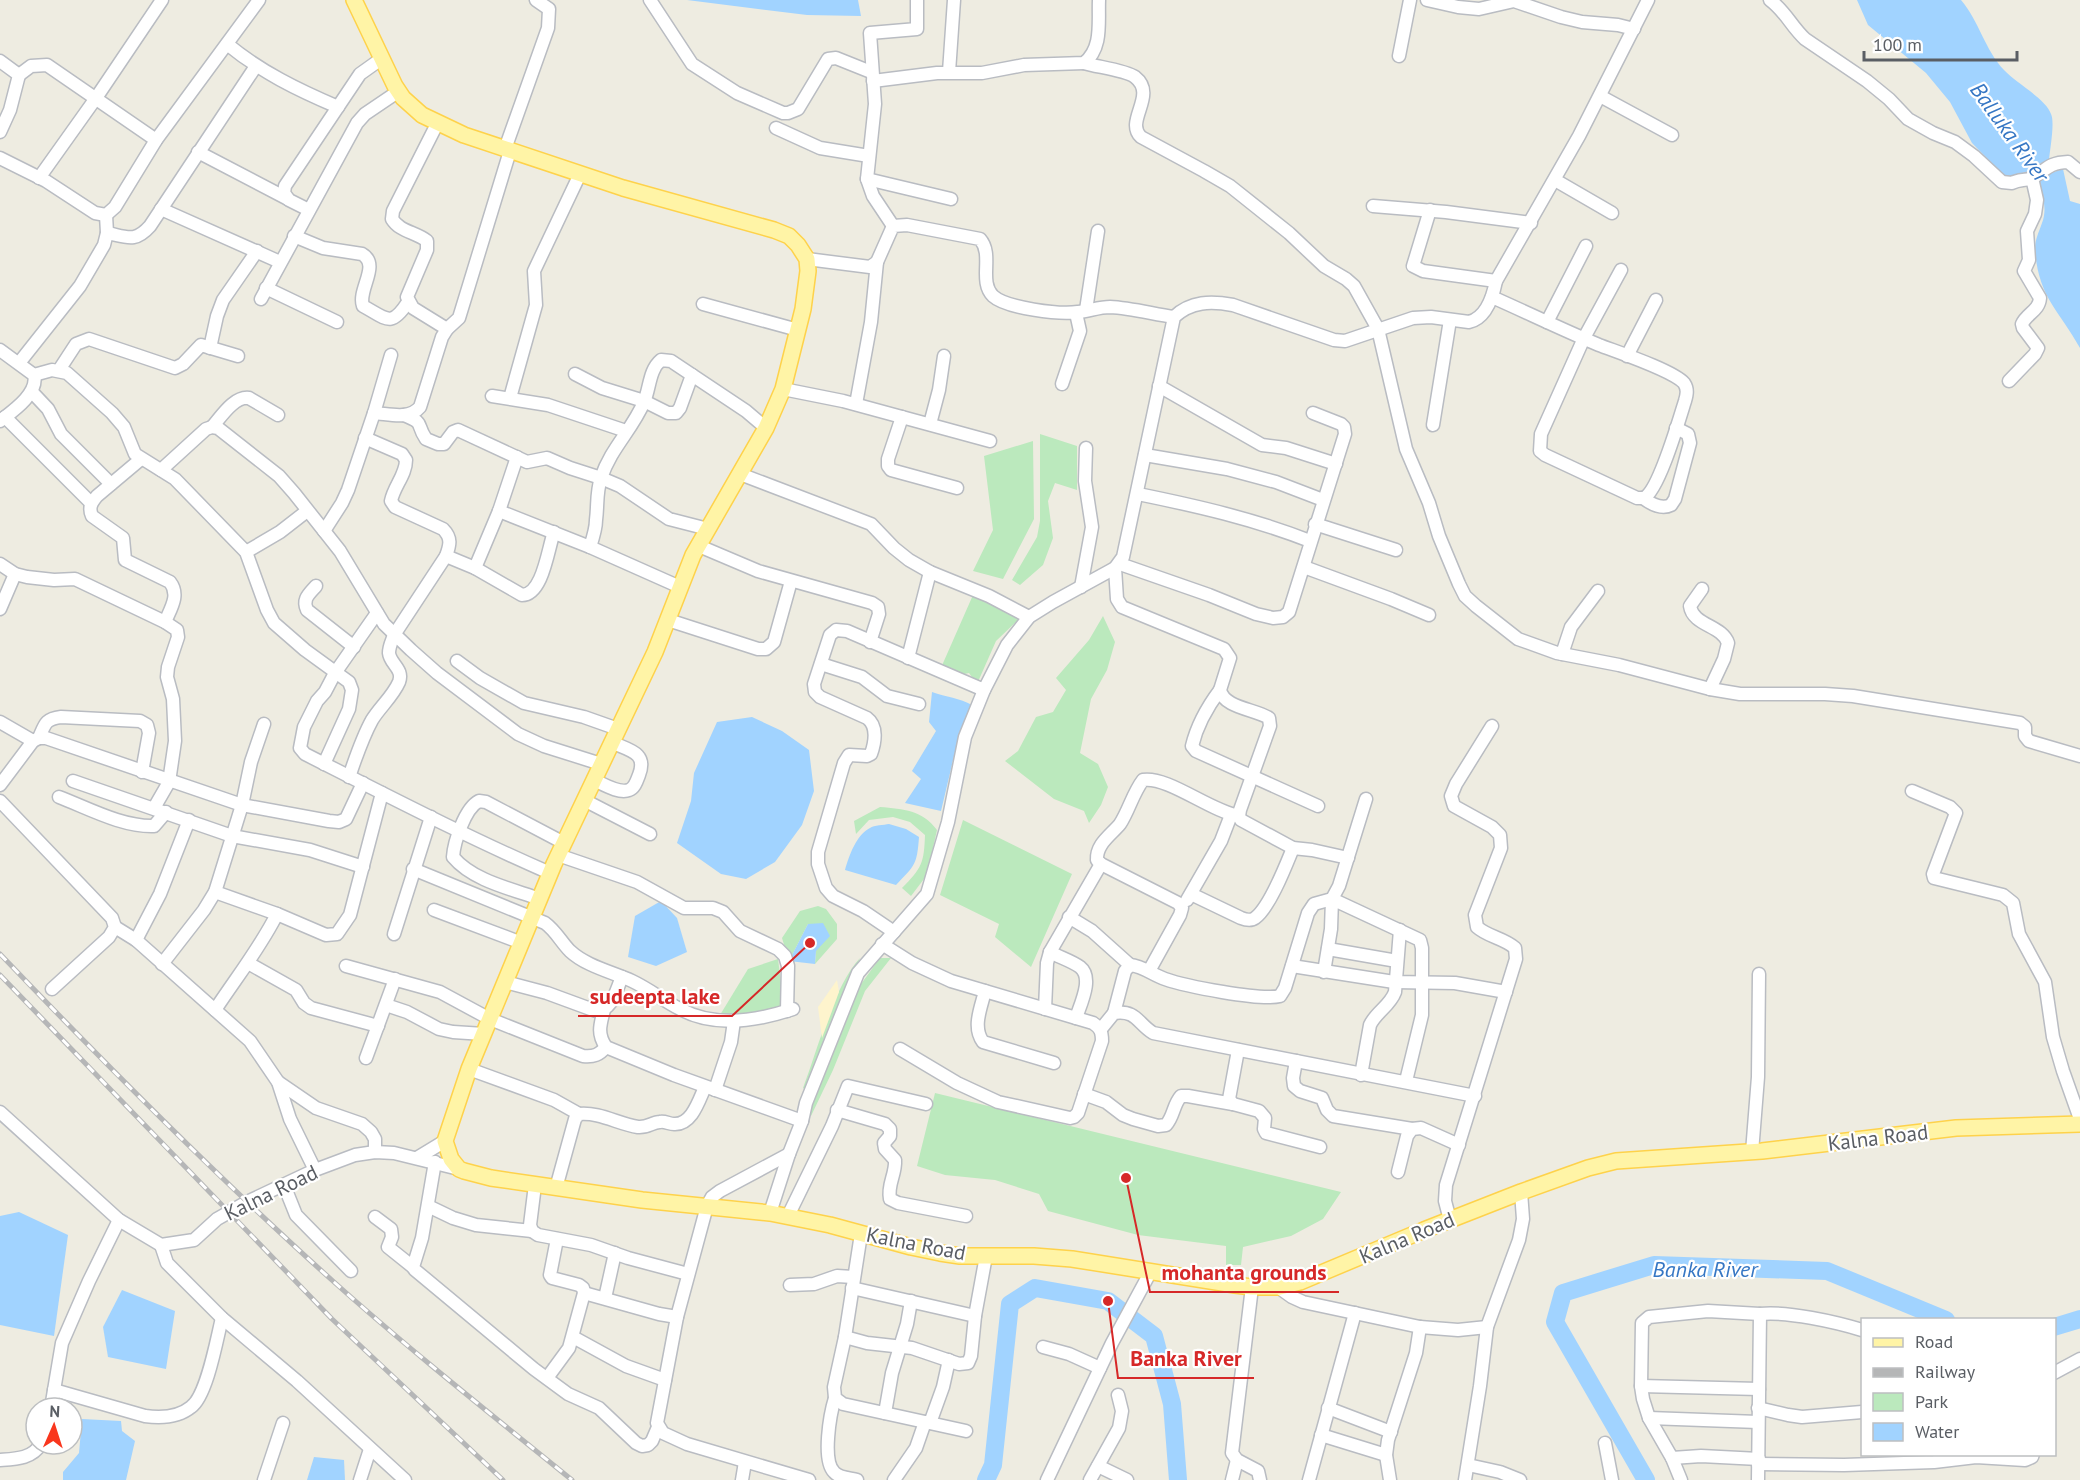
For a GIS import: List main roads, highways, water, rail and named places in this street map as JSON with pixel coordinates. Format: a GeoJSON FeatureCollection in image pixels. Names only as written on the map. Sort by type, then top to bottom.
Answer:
{"type":"FeatureCollection","features":[{"type":"Feature","properties":{"kind":"main road","name":"Kalna Road"},"geometry":{"type":"LineString","coordinates":[[354,0],[381,59],[399,91],[422,116],[437,124],[507,150],[580,174],[774,230],[789,236],[807,259],[806,287],[783,389],[766,428],[708,529],[680,587],[668,621],[550,873],[469,1069],[445,1141],[451,1160],[459,1169],[491,1178],[535,1185],[788,1216],[940,1253],[1072,1259],[1252,1287],[1278,1287],[1325,1273],[1521,1192],[1588,1168],[1616,1161],[1752,1152],[1956,1128],[2080,1124]]}},
{"type":"Feature","properties":{"kind":"water"},"geometry":{"type":"Polygon","coordinates":[[[687,0],[858,0],[861,16],[807,15],[687,0]]]}},
{"type":"Feature","properties":{"kind":"water","name":"Balluka River"},"geometry":{"type":"Polygon","coordinates":[[[1857,0],[1961,0],[1973,17],[1997,62],[2048,108],[2053,123],[2049,160],[2039,164],[2036,169],[2006,178],[1972,143],[1950,102],[1926,73],[1868,25],[1857,0]]]}},
{"type":"Feature","properties":{"kind":"water"},"geometry":{"type":"Polygon","coordinates":[[[2063,169],[2070,201],[2080,204],[2080,348],[2045,291],[2040,279],[2035,249],[2044,217],[2042,195],[2036,178],[2063,169]]]}},
{"type":"Feature","properties":{"kind":"water"},"geometry":{"type":"Polygon","coordinates":[[[932,692],[972,705],[960,731],[941,811],[905,803],[921,779],[912,771],[936,731],[929,722],[932,692]]]}},
{"type":"Feature","properties":{"kind":"water"},"geometry":{"type":"Polygon","coordinates":[[[752,717],[782,731],[809,750],[814,791],[802,825],[775,862],[746,879],[721,874],[677,843],[691,801],[694,773],[717,722],[752,717]]]}},
{"type":"Feature","properties":{"kind":"water"},"geometry":{"type":"Polygon","coordinates":[[[889,824],[906,829],[919,837],[914,864],[896,885],[845,870],[851,852],[865,831],[872,827],[889,824]]]}},
{"type":"Feature","properties":{"kind":"water"},"geometry":{"type":"Polygon","coordinates":[[[661,901],[677,918],[687,952],[656,966],[628,957],[635,916],[661,901]]]}},
{"type":"Feature","properties":{"kind":"water"},"geometry":{"type":"Polygon","coordinates":[[[823,923],[830,936],[816,951],[815,964],[789,961],[808,924],[823,923]]]}},
{"type":"Feature","properties":{"kind":"water"},"geometry":{"type":"Polygon","coordinates":[[[19,1212],[68,1235],[54,1336],[0,1325],[0,1216],[19,1212]]]}},
{"type":"Feature","properties":{"kind":"water"},"geometry":{"type":"Polygon","coordinates":[[[122,1290],[175,1311],[166,1369],[108,1357],[103,1327],[122,1290]]]}},
{"type":"Feature","properties":{"kind":"water"},"geometry":{"type":"Polygon","coordinates":[[[84,1419],[121,1421],[122,1431],[135,1441],[126,1480],[63,1480],[63,1472],[76,1456],[84,1456],[84,1419]]]}},
{"type":"Feature","properties":{"kind":"water"},"geometry":{"type":"Polygon","coordinates":[[[314,1457],[344,1460],[345,1480],[307,1480],[314,1457]]]}},
{"type":"Feature","properties":{"kind":"waterway","name":"Banka River"},"geometry":{"type":"LineString","coordinates":[[1646,1480],[1555,1322],[1563,1293],[1654,1265],[1827,1271],[1941,1318]]}},
{"type":"Feature","properties":{"kind":"waterway","name":"Banka River"},"geometry":{"type":"LineString","coordinates":[[986,1480],[993,1465],[1010,1304],[1035,1288],[1108,1301],[1154,1336],[1172,1404],[1178,1480]]}},
{"type":"Feature","properties":{"kind":"waterway","name":"Banka River"},"geometry":{"type":"LineString","coordinates":[[2056,1326],[2080,1319]]}},
{"type":"Feature","properties":{"kind":"railway"},"geometry":{"type":"LineString","coordinates":[[0,954],[164,1121],[291,1243],[392,1333],[572,1480]]}},
{"type":"Feature","properties":{"kind":"railway"},"geometry":{"type":"LineString","coordinates":[[0,975],[332,1319],[503,1480]]}},
{"type":"Feature","properties":{"kind":"place","name":"sudeepta lake"},"geometry":{"type":"Point","coordinates":[810,943]}},
{"type":"Feature","properties":{"kind":"place","name":"mohanta grounds"},"geometry":{"type":"Point","coordinates":[1126,1178]}},
{"type":"Feature","properties":{"kind":"place","name":"Banka River"},"geometry":{"type":"Point","coordinates":[1108,1301]}}]}
